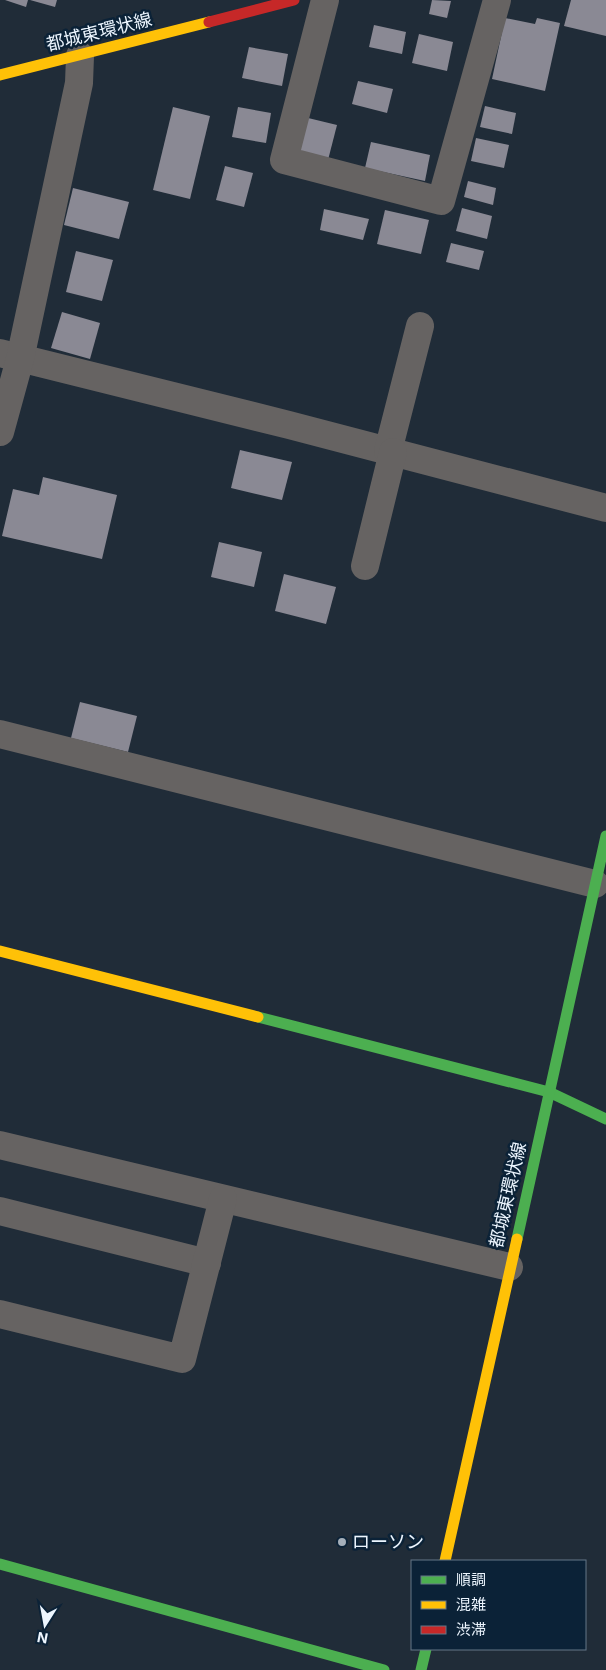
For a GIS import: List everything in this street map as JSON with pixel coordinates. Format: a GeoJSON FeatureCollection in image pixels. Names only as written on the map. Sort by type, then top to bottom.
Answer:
{"type":"FeatureCollection","features":[{"type":"Feature","properties":{"kind":"main road","name":"都城東環状線"},"geometry":{"type":"LineString","coordinates":[[0,75],[294,0]]}},
{"type":"Feature","properties":{"kind":"main road","name":"都城東環状線"},"geometry":{"type":"LineString","coordinates":[[445,1560],[606,836]]}},
{"type":"Feature","properties":{"kind":"main road"},"geometry":{"type":"LineString","coordinates":[[0,950],[549,1092],[606,1119]]}},
{"type":"Feature","properties":{"kind":"main road"},"geometry":{"type":"LineString","coordinates":[[0,1564],[384,1670]]}},
{"type":"Feature","properties":{"kind":"main road"},"geometry":{"type":"LineString","coordinates":[[421,1670],[426,1650]]}},
{"type":"Feature","properties":{"kind":"street"},"geometry":{"type":"LineString","coordinates":[[325,0],[284,160],[441,201],[497,0]]}},
{"type":"Feature","properties":{"kind":"street"},"geometry":{"type":"LineString","coordinates":[[0,432],[10,356],[79,83],[80,56]]}},
{"type":"Feature","properties":{"kind":"street"},"geometry":{"type":"LineString","coordinates":[[365,566],[420,326]]}},
{"type":"Feature","properties":{"kind":"street"},"geometry":{"type":"LineString","coordinates":[[10,356],[606,508]]}},
{"type":"Feature","properties":{"kind":"street"},"geometry":{"type":"LineString","coordinates":[[0,734],[595,884]]}},
{"type":"Feature","properties":{"kind":"street"},"geometry":{"type":"LineString","coordinates":[[0,1145],[509,1267]]}},
{"type":"Feature","properties":{"kind":"street"},"geometry":{"type":"LineString","coordinates":[[0,1314],[182,1359],[223,1199]]}},
{"type":"Feature","properties":{"kind":"street"},"geometry":{"type":"LineString","coordinates":[[0,1211],[207,1263]]}},
{"type":"Feature","properties":{"kind":"building"},"geometry":{"type":"Polygon","coordinates":[[[5,0],[28,0],[26,7],[5,0]]]}},
{"type":"Feature","properties":{"kind":"building"},"geometry":{"type":"Polygon","coordinates":[[[30,0],[57,0],[55,7],[30,0]]]}},
{"type":"Feature","properties":{"kind":"building"},"geometry":{"type":"Polygon","coordinates":[[[432,0],[451,1],[447,18],[429,14],[432,0]]]}},
{"type":"Feature","properties":{"kind":"building"},"geometry":{"type":"Polygon","coordinates":[[[571,0],[606,0],[606,36],[564,26],[571,0]]]}},
{"type":"Feature","properties":{"kind":"building"},"geometry":{"type":"Polygon","coordinates":[[[505,18],[535,24],[537,18],[560,23],[545,91],[492,79],[505,18]]]}},
{"type":"Feature","properties":{"kind":"building"},"geometry":{"type":"Polygon","coordinates":[[[374,25],[406,32],[402,54],[369,47],[374,25]]]}},
{"type":"Feature","properties":{"kind":"building"},"geometry":{"type":"Polygon","coordinates":[[[419,34],[453,42],[447,71],[412,63],[419,34]]]}},
{"type":"Feature","properties":{"kind":"building"},"geometry":{"type":"Polygon","coordinates":[[[249,47],[288,54],[282,86],[242,78],[249,47]]]}},
{"type":"Feature","properties":{"kind":"building"},"geometry":{"type":"Polygon","coordinates":[[[358,81],[393,89],[387,113],[352,104],[358,81]]]}},
{"type":"Feature","properties":{"kind":"building"},"geometry":{"type":"Polygon","coordinates":[[[485,106],[516,113],[512,134],[480,127],[485,106]]]}},
{"type":"Feature","properties":{"kind":"building"},"geometry":{"type":"Polygon","coordinates":[[[173,107],[210,116],[190,199],[153,190],[173,107]]]}},
{"type":"Feature","properties":{"kind":"building"},"geometry":{"type":"Polygon","coordinates":[[[238,107],[271,113],[266,143],[232,137],[238,107]]]}},
{"type":"Feature","properties":{"kind":"building"},"geometry":{"type":"Polygon","coordinates":[[[304,117],[337,125],[328,160],[295,152],[304,117]]]}},
{"type":"Feature","properties":{"kind":"building"},"geometry":{"type":"Polygon","coordinates":[[[476,138],[509,145],[504,168],[471,161],[476,138]]]}},
{"type":"Feature","properties":{"kind":"building"},"geometry":{"type":"Polygon","coordinates":[[[371,142],[430,155],[425,181],[365,168],[371,142]]]}},
{"type":"Feature","properties":{"kind":"building"},"geometry":{"type":"Polygon","coordinates":[[[225,166],[253,173],[244,207],[216,200],[225,166]]]}},
{"type":"Feature","properties":{"kind":"building"},"geometry":{"type":"Polygon","coordinates":[[[468,181],[496,188],[493,205],[464,197],[468,181]]]}},
{"type":"Feature","properties":{"kind":"building"},"geometry":{"type":"Polygon","coordinates":[[[73,188],[129,202],[119,239],[64,225],[73,188]]]}},
{"type":"Feature","properties":{"kind":"building"},"geometry":{"type":"Polygon","coordinates":[[[462,208],[492,216],[487,239],[456,231],[462,208]]]}},
{"type":"Feature","properties":{"kind":"building"},"geometry":{"type":"Polygon","coordinates":[[[324,209],[369,219],[363,240],[320,230],[324,209]]]}},
{"type":"Feature","properties":{"kind":"building"},"geometry":{"type":"Polygon","coordinates":[[[385,210],[429,220],[421,254],[377,244],[385,210]]]}},
{"type":"Feature","properties":{"kind":"building"},"geometry":{"type":"Polygon","coordinates":[[[451,243],[484,251],[479,270],[446,262],[451,243]]]}},
{"type":"Feature","properties":{"kind":"building"},"geometry":{"type":"Polygon","coordinates":[[[76,251],[113,260],[102,301],[66,292],[76,251]]]}},
{"type":"Feature","properties":{"kind":"building"},"geometry":{"type":"Polygon","coordinates":[[[62,312],[100,323],[90,359],[51,348],[62,312]]]}},
{"type":"Feature","properties":{"kind":"building"},"geometry":{"type":"Polygon","coordinates":[[[240,450],[292,462],[282,500],[231,488],[240,450]]]}},
{"type":"Feature","properties":{"kind":"building"},"geometry":{"type":"Polygon","coordinates":[[[43,477],[117,495],[102,559],[2,536],[13,489],[39,495],[43,477]]]}},
{"type":"Feature","properties":{"kind":"building"},"geometry":{"type":"Polygon","coordinates":[[[219,542],[262,552],[254,587],[211,577],[219,542]]]}},
{"type":"Feature","properties":{"kind":"building"},"geometry":{"type":"Polygon","coordinates":[[[284,574],[336,587],[326,624],[275,611],[284,574]]]}},
{"type":"Feature","properties":{"kind":"building"},"geometry":{"type":"Polygon","coordinates":[[[80,702],[137,716],[128,752],[71,738],[80,702]]]}},
{"type":"Feature","properties":{"kind":"traffic: fast"},"geometry":{"type":"LineString","coordinates":[[517,1239],[606,836]]}},
{"type":"Feature","properties":{"kind":"traffic: fast"},"geometry":{"type":"LineString","coordinates":[[258,1017],[549,1092],[606,1119]]}},
{"type":"Feature","properties":{"kind":"traffic: fast"},"geometry":{"type":"LineString","coordinates":[[0,1564],[384,1670]]}},
{"type":"Feature","properties":{"kind":"traffic: fast"},"geometry":{"type":"LineString","coordinates":[[421,1670],[426,1650]]}},
{"type":"Feature","properties":{"kind":"traffic: slow"},"geometry":{"type":"LineString","coordinates":[[0,75],[209,22]]}},
{"type":"Feature","properties":{"kind":"traffic: slow"},"geometry":{"type":"LineString","coordinates":[[0,951],[258,1017]]}},
{"type":"Feature","properties":{"kind":"traffic: slow"},"geometry":{"type":"LineString","coordinates":[[445,1560],[517,1239]]}},
{"type":"Feature","properties":{"kind":"traffic: jam"},"geometry":{"type":"LineString","coordinates":[[209,22],[294,0]]}},
{"type":"Feature","properties":{"kind":"place","name":"ローソン"},"geometry":{"type":"Point","coordinates":[342,1542]}}]}
